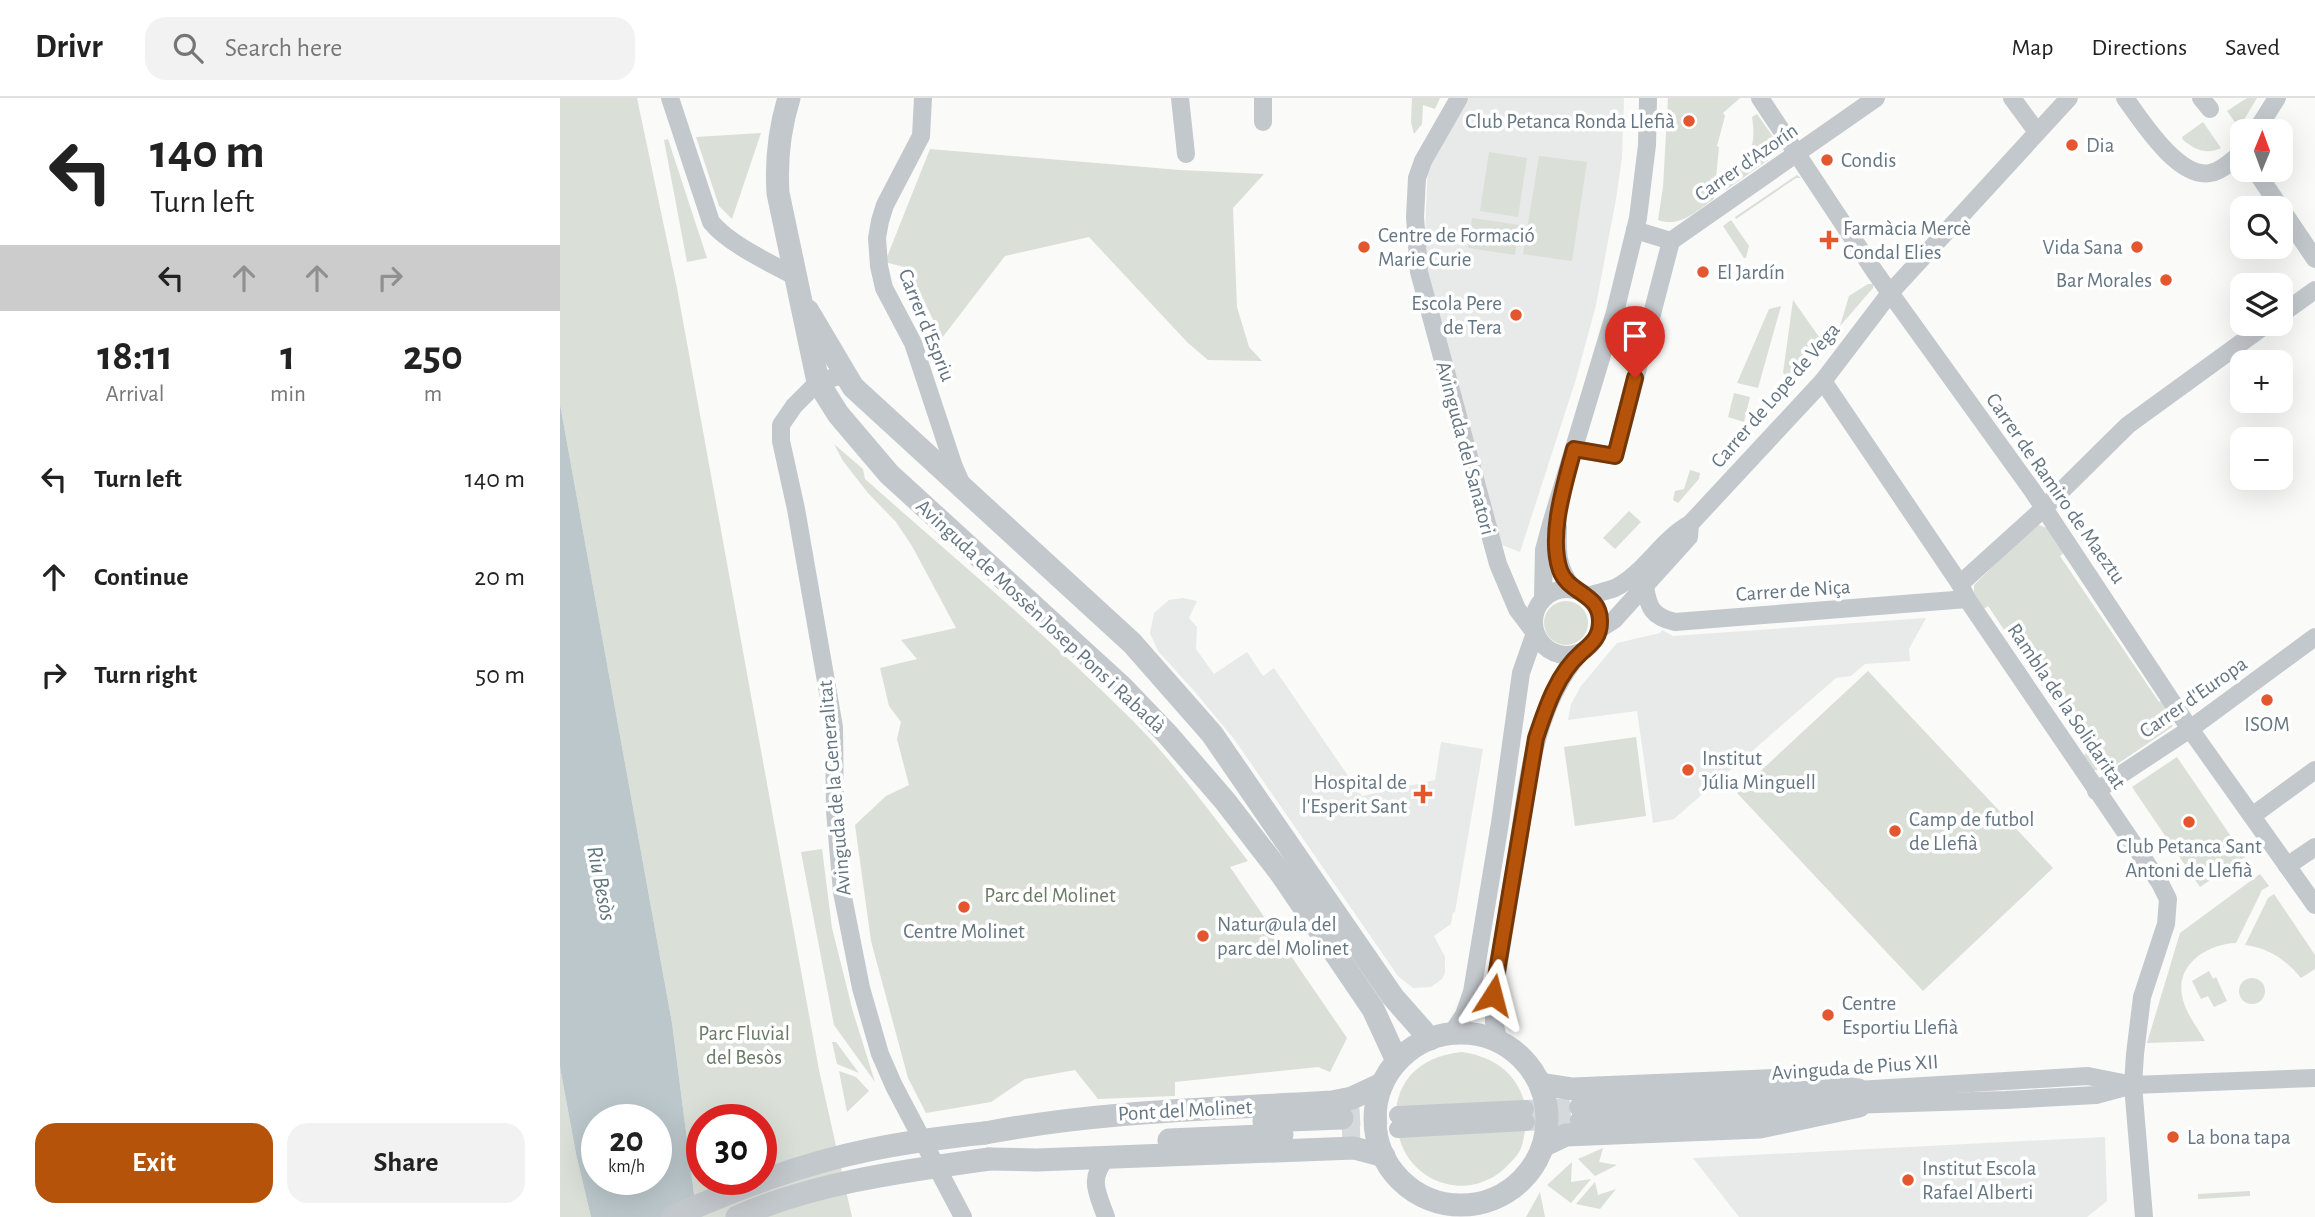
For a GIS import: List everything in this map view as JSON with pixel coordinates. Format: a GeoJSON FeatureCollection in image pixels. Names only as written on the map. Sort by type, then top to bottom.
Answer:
{"type":"FeatureCollection","features":[{"type":"Feature","properties":{"kind":"street"},"geometry":{"type":"LineString","coordinates":[[670,98],[711,222],[753,253],[794,276]]}},
{"type":"Feature","properties":{"kind":"street"},"geometry":{"type":"LineString","coordinates":[[789,98],[780,126],[776,162],[778,194],[794,276]]}},
{"type":"Feature","properties":{"kind":"street","name":"Carrer d'Espriu"},"geometry":{"type":"LineString","coordinates":[[923,98],[921,136],[882,213],[877,238],[879,266],[884,288],[912,343],[964,489]]}},
{"type":"Feature","properties":{"kind":"street"},"geometry":{"type":"LineString","coordinates":[[1180,98],[1186,154]]}},
{"type":"Feature","properties":{"kind":"street"},"geometry":{"type":"LineString","coordinates":[[1263,98],[1263,122]]}},
{"type":"Feature","properties":{"kind":"street","name":"Avinguda del Sanatori"},"geometry":{"type":"LineString","coordinates":[[1460,98],[1423,161],[1417,178],[1415,217],[1419,272],[1498,564],[1517,609],[1535,633]]}},
{"type":"Feature","properties":{"kind":"street"},"geometry":{"type":"LineString","coordinates":[[1441,1036],[1476,1034],[1499,1042],[1523,1059],[1540,1084],[1546,1104],[1547,1125],[1543,1146],[1530,1171],[1509,1191],[1481,1210],[1424,1197],[1401,1180],[1384,1156],[1376,1132],[1376,1108],[1382,1084],[1397,1061],[1412,1048],[1441,1036],[1464,1016],[1472,992],[1521,673],[1535,633],[1534,614],[1543,598],[1544,550],[1615,312],[1635,230],[1647,145],[1648,98]]}},
{"type":"Feature","properties":{"kind":"street","name":"Carrer de Ramiro de Maeztu"},"geometry":{"type":"LineString","coordinates":[[1760,98],[1890,293],[2044,508],[2190,729],[2315,905]]}},
{"type":"Feature","properties":{"kind":"street","name":"Carrer d'Azorín"},"geometry":{"type":"LineString","coordinates":[[1671,241],[1876,98]]}},
{"type":"Feature","properties":{"kind":"street"},"geometry":{"type":"LineString","coordinates":[[2012,98],[2037,132]]}},
{"type":"Feature","properties":{"kind":"street","name":"Carrer de Lope de Vega"},"geometry":{"type":"LineString","coordinates":[[1581,592],[1616,587],[1636,572],[1679,530],[1690,524],[1823,381],[1890,293],[2069,98]]}},
{"type":"Feature","properties":{"kind":"street"},"geometry":{"type":"LineString","coordinates":[[2125,98],[2161,145],[2186,167],[2199,173],[2209,173],[2230,161]]}},
{"type":"Feature","properties":{"kind":"street"},"geometry":{"type":"LineString","coordinates":[[2264,119],[2277,98]]}},
{"type":"Feature","properties":{"kind":"street"},"geometry":{"type":"LineString","coordinates":[[2263,182],[2315,259]]}},
{"type":"Feature","properties":{"kind":"street"},"geometry":{"type":"LineString","coordinates":[[1574,449],[1615,456],[1671,241],[1635,230]]}},
{"type":"Feature","properties":{"kind":"street","name":"Avinguda de Mossèn Josep Pons i Rabadà"},"geometry":{"type":"LineString","coordinates":[[794,276],[818,382],[838,414],[889,474],[1122,687],[1217,791],[1282,875],[1373,1009],[1397,1061]]}},
{"type":"Feature","properties":{"kind":"street"},"geometry":{"type":"LineString","coordinates":[[2293,305],[2315,290]]}},
{"type":"Feature","properties":{"kind":"street","name":"Avinguda de Mossèn Josep Pons i Rabadà"},"geometry":{"type":"LineString","coordinates":[[802,302],[862,395],[1132,643],[1212,734],[1393,997],[1441,1036]]}},
{"type":"Feature","properties":{"kind":"street"},"geometry":{"type":"LineString","coordinates":[[1963,591],[2128,425],[2250,336]]}},
{"type":"Feature","properties":{"kind":"street","name":"Avinguda de la Generalitat"},"geometry":{"type":"LineString","coordinates":[[846,374],[818,382],[794,406],[781,425],[781,440],[799,522],[834,727],[835,811],[842,892],[861,988],[880,1054],[963,1217]]}},
{"type":"Feature","properties":{"kind":"street","name":"Rambla de la Solidaritat"},"geometry":{"type":"LineString","coordinates":[[1823,381],[2160,883],[2168,899],[2166,924],[2143,998],[2134,1054],[2133,1084],[2144,1217]]}},
{"type":"Feature","properties":{"kind":"street"},"geometry":{"type":"LineString","coordinates":[[1535,633],[1542,645],[1554,653],[1568,656],[1590,647],[1600,629],[1598,610],[1560,571],[1557,548],[1559,503]]}},
{"type":"Feature","properties":{"kind":"street","name":"Carrer de Lope de Vega"},"geometry":{"type":"LineString","coordinates":[[1600,629],[1614,620],[1689,537],[1690,524]]}},
{"type":"Feature","properties":{"kind":"street","name":"Carrer de Niça"},"geometry":{"type":"LineString","coordinates":[[1645,586],[1652,612],[1675,622],[1943,602],[1963,591]]}},
{"type":"Feature","properties":{"kind":"street"},"geometry":{"type":"LineString","coordinates":[[1543,598],[1562,589],[1581,592]]}},
{"type":"Feature","properties":{"kind":"street","name":"Carrer d'Europa"},"geometry":{"type":"LineString","coordinates":[[2096,791],[2190,729],[2315,637]]}},
{"type":"Feature","properties":{"kind":"street"},"geometry":{"type":"LineString","coordinates":[[1499,1042],[1494,1023],[1493,995],[1536,738],[1552,696],[1567,668],[1581,652]]}},
{"type":"Feature","properties":{"kind":"street"},"geometry":{"type":"LineString","coordinates":[[1517,712],[1531,709],[1552,696]]}},
{"type":"Feature","properties":{"kind":"street"},"geometry":{"type":"LineString","coordinates":[[2252,817],[2315,770]]}},
{"type":"Feature","properties":{"kind":"street"},"geometry":{"type":"LineString","coordinates":[[2287,866],[2315,847]]}},
{"type":"Feature","properties":{"kind":"street","name":"Avinguda de Pius XII"},"geometry":{"type":"LineString","coordinates":[[1579,1113],[1858,1098],[2088,1076],[2133,1084],[2315,1078]]}},
{"type":"Feature","properties":{"kind":"street"},"geometry":{"type":"LineString","coordinates":[[1540,1084],[1573,1089],[1784,1080],[1858,1098]]}},
{"type":"Feature","properties":{"kind":"street","name":"Pont del Molinet"},"geometry":{"type":"LineString","coordinates":[[985,1133],[1038,1122],[1111,1114],[1332,1102],[1352,1098],[1382,1084]]}},
{"type":"Feature","properties":{"kind":"street"},"geometry":{"type":"LineString","coordinates":[[1543,1146],[1566,1135],[1760,1127],[1858,1098]]}},
{"type":"Feature","properties":{"kind":"street"},"geometry":{"type":"LineString","coordinates":[[1398,1122],[1525,1116]]}},
{"type":"Feature","properties":{"kind":"street","name":"Pont del Molinet"},"geometry":{"type":"LineString","coordinates":[[672,1217],[733,1190],[855,1153],[922,1140],[985,1133],[1342,1124],[1265,1137],[1134,1141],[1035,1150],[895,1172],[813,1192],[737,1217]]}},
{"type":"Feature","properties":{"kind":"street","name":"Pont del Molinet"},"geometry":{"type":"LineString","coordinates":[[989,1159],[1037,1160],[1354,1148],[1384,1156]]}},
{"type":"Feature","properties":{"kind":"street"},"geometry":{"type":"LineString","coordinates":[[1106,1217],[1095,1175],[1107,1157]]}},
{"type":"Feature","properties":{"kind":"street"},"geometry":{"type":"LineString","coordinates":[[1424,1197],[1437,1217]]}},
{"type":"Feature","properties":{"kind":"shaded area","name":"Escola Pere de Tera"},"geometry":{"type":"Polygon","coordinates":[[[1469,98],[1624,98],[1622,158],[1596,305],[1576,379],[1520,552],[1502,545],[1433,296],[1424,253],[1428,165],[1469,98]]]}},
{"type":"Feature","properties":{"kind":"shaded area","name":"Hospital de l'Esperit Sant"},"geometry":{"type":"Polygon","coordinates":[[[1183,598],[1197,601],[1189,618],[1197,627],[1196,649],[1214,674],[1247,652],[1263,676],[1274,668],[1362,796],[1435,780],[1441,742],[1483,749],[1455,912],[1451,924],[1434,936],[1445,957],[1445,973],[1442,979],[1431,987],[1413,988],[1398,976],[1234,739],[1158,651],[1150,633],[1154,613],[1169,600],[1183,598]]]}},
{"type":"Feature","properties":{"kind":"shaded area","name":"Institut Júlia Minguell"},"geometry":{"type":"Polygon","coordinates":[[[1926,618],[1909,649],[1910,661],[1865,664],[1851,676],[1836,678],[1674,819],[1653,823],[1637,711],[1568,720],[1571,704],[1581,686],[1617,643],[1660,633],[1662,630],[1673,636],[1926,618]]]}},
{"type":"Feature","properties":{"kind":"shaded area","name":"Institut Escola Rafael Alberti"},"geometry":{"type":"Polygon","coordinates":[[[2105,1137],[2107,1201],[2087,1217],[1739,1217],[1693,1158],[2105,1137]]]}},
{"type":"Feature","properties":{"kind":"green space","name":"Parc Fluvial del Besòs"},"geometry":{"type":"Polygon","coordinates":[[[560,98],[637,98],[677,288],[819,1070],[852,1217],[697,1217],[694,1195],[777,1195],[777,1104],[686,1104],[686,1132],[672,1023],[560,404],[560,98]]]}},
{"type":"Feature","properties":{"kind":"green space"},"geometry":{"type":"Polygon","coordinates":[[[1412,98],[1440,98],[1435,109],[1423,105],[1422,124],[1414,134],[1411,122],[1412,98]]]}},
{"type":"Feature","properties":{"kind":"green space"},"geometry":{"type":"Polygon","coordinates":[[[1668,98],[1740,98],[1723,113],[1725,116],[1717,146],[1714,199],[1688,217],[1674,222],[1658,220],[1663,187],[1668,98]]]}},
{"type":"Feature","properties":{"kind":"green space"},"geometry":{"type":"Polygon","coordinates":[[[2247,98],[2257,98],[2244,119],[2233,119],[2227,111],[2247,98]]]}},
{"type":"Feature","properties":{"kind":"green space"},"geometry":{"type":"Polygon","coordinates":[[[1757,114],[1776,141],[1766,157],[1768,160],[1726,190],[1724,186],[1744,162],[1751,148],[1752,117],[1757,114]]]}},
{"type":"Feature","properties":{"kind":"green space"},"geometry":{"type":"Polygon","coordinates":[[[2203,122],[2221,148],[2201,150],[2183,140],[2182,137],[2203,122]]]}},
{"type":"Feature","properties":{"kind":"green space"},"geometry":{"type":"Polygon","coordinates":[[[761,133],[732,219],[719,206],[696,137],[761,133]]]}},
{"type":"Feature","properties":{"kind":"green space"},"geometry":{"type":"Polygon","coordinates":[[[668,139],[707,258],[687,262],[664,140],[668,139]]]}},
{"type":"Feature","properties":{"kind":"green space"},"geometry":{"type":"Polygon","coordinates":[[[930,149],[1180,170],[1264,174],[1233,208],[1237,307],[1249,347],[1262,361],[1208,360],[1187,342],[1089,237],[1005,256],[942,338],[908,268],[885,262],[930,149]]]}},
{"type":"Feature","properties":{"kind":"green space"},"geometry":{"type":"Polygon","coordinates":[[[1489,152],[1527,158],[1518,217],[1480,211],[1489,152]]]}},
{"type":"Feature","properties":{"kind":"green space"},"geometry":{"type":"Polygon","coordinates":[[[1539,156],[1587,162],[1572,261],[1523,254],[1539,156]]]}},
{"type":"Feature","properties":{"kind":"green space"},"geometry":{"type":"Polygon","coordinates":[[[1797,175],[1801,178],[1796,178],[1736,219],[1735,217],[1797,175]]]}},
{"type":"Feature","properties":{"kind":"green space"},"geometry":{"type":"Polygon","coordinates":[[[1472,218],[1519,225],[1515,255],[1468,248],[1472,218]]]}},
{"type":"Feature","properties":{"kind":"green space"},"geometry":{"type":"Polygon","coordinates":[[[1731,220],[1749,246],[1746,258],[1723,226],[1731,220]]]}},
{"type":"Feature","properties":{"kind":"green space"},"geometry":{"type":"Polygon","coordinates":[[[1868,284],[1873,284],[1873,288],[1840,326],[1849,296],[1868,284]]]}},
{"type":"Feature","properties":{"kind":"green space"},"geometry":{"type":"Polygon","coordinates":[[[1793,300],[1824,344],[1791,380],[1783,373],[1793,300]]]}},
{"type":"Feature","properties":{"kind":"green space"},"geometry":{"type":"Polygon","coordinates":[[[1781,306],[1758,388],[1737,383],[1769,309],[1781,306]]]}},
{"type":"Feature","properties":{"kind":"green space"},"geometry":{"type":"Polygon","coordinates":[[[1734,393],[1750,397],[1744,422],[1728,417],[1734,393]]]}},
{"type":"Feature","properties":{"kind":"green space","name":"Parc del Molinet"},"geometry":{"type":"Polygon","coordinates":[[[834,444],[863,469],[865,479],[1101,689],[1149,737],[1193,790],[1248,861],[1230,867],[1347,1038],[1330,1072],[1318,1067],[1175,1082],[1175,1096],[1098,1099],[1075,1070],[1025,1079],[991,1102],[926,1113],[908,1078],[871,941],[855,825],[886,796],[909,785],[897,739],[901,722],[889,706],[880,668],[917,659],[901,640],[956,628],[912,546],[896,522],[868,493],[843,461],[834,444]]]}},
{"type":"Feature","properties":{"kind":"green space"},"geometry":{"type":"Polygon","coordinates":[[[1690,470],[1700,473],[1699,479],[1678,503],[1673,500],[1675,491],[1684,489],[1690,470]]]}},
{"type":"Feature","properties":{"kind":"green space"},"geometry":{"type":"Polygon","coordinates":[[[1629,511],[1641,522],[1615,549],[1603,538],[1629,511]]]}},
{"type":"Feature","properties":{"kind":"green space"},"geometry":{"type":"Polygon","coordinates":[[[2039,525],[2047,528],[2064,553],[2060,556],[2159,702],[2163,700],[2175,716],[2172,727],[2107,771],[2094,770],[2084,755],[2087,752],[1988,606],[1984,609],[1974,594],[1974,585],[2033,527],[2039,525]]]}},
{"type":"Feature","properties":{"kind":"green space"},"geometry":{"type":"Polygon","coordinates":[[[1566,601],[1575,602],[1582,607],[1587,614],[1587,632],[1582,639],[1575,644],[1566,645],[1557,644],[1550,639],[1545,632],[1544,623],[1545,614],[1550,607],[1557,602],[1566,601]]]}},
{"type":"Feature","properties":{"kind":"green space","name":"Camp de futbol de Llefià"},"geometry":{"type":"Polygon","coordinates":[[[1868,671],[2053,868],[1923,991],[1737,793],[1868,671]]]}},
{"type":"Feature","properties":{"kind":"green space"},"geometry":{"type":"Polygon","coordinates":[[[1636,737],[1646,816],[1575,826],[1564,747],[1636,737]]]}},
{"type":"Feature","properties":{"kind":"green space","name":"Club Petanca Sant Antoni de Llefià"},"geometry":{"type":"Polygon","coordinates":[[[2177,757],[2245,857],[2200,887],[2132,787],[2177,757]]]}},
{"type":"Feature","properties":{"kind":"green space"},"geometry":{"type":"Polygon","coordinates":[[[822,849],[832,928],[853,1012],[875,1082],[834,1025],[801,852],[822,849]]]}},
{"type":"Feature","properties":{"kind":"green space"},"geometry":{"type":"Polygon","coordinates":[[[2260,874],[2269,886],[2262,890],[2236,943],[2225,944],[2205,952],[2189,965],[2184,974],[2181,984],[2183,1001],[2205,1041],[2147,1043],[2180,933],[2260,874]]]}},
{"type":"Feature","properties":{"kind":"green space"},"geometry":{"type":"Polygon","coordinates":[[[2274,894],[2315,955],[2315,969],[2301,978],[2276,956],[2245,945],[2268,898],[2274,894]]]}},
{"type":"Feature","properties":{"kind":"green space"},"geometry":{"type":"Polygon","coordinates":[[[2209,971],[2213,979],[2216,977],[2227,1001],[2214,1007],[2208,996],[2201,999],[2192,981],[2209,971]]]}},
{"type":"Feature","properties":{"kind":"green space"},"geometry":{"type":"Polygon","coordinates":[[[2252,978],[2261,982],[2265,991],[2261,1000],[2252,1004],[2243,1000],[2239,991],[2243,982],[2252,978]]]}},
{"type":"Feature","properties":{"kind":"green space"},"geometry":{"type":"Polygon","coordinates":[[[832,1042],[836,1042],[859,1073],[837,1064],[832,1042]]]}},
{"type":"Feature","properties":{"kind":"green space"},"geometry":{"type":"Polygon","coordinates":[[[1462,1052],[1494,1062],[1502,1068],[1516,1083],[1525,1104],[1396,1111],[1403,1087],[1417,1069],[1438,1057],[1462,1052]]]}},
{"type":"Feature","properties":{"kind":"green space"},"geometry":{"type":"Polygon","coordinates":[[[560,1067],[581,1175],[581,1195],[586,1195],[591,1217],[560,1217],[560,1067]]]}},
{"type":"Feature","properties":{"kind":"green space"},"geometry":{"type":"Polygon","coordinates":[[[839,1071],[856,1077],[869,1091],[847,1112],[839,1071]]]}},
{"type":"Feature","properties":{"kind":"green space"},"geometry":{"type":"Polygon","coordinates":[[[1526,1126],[1523,1143],[1514,1159],[1489,1179],[1473,1185],[1440,1182],[1425,1175],[1413,1164],[1398,1132],[1526,1126]]]}},
{"type":"Feature","properties":{"kind":"green space"},"geometry":{"type":"Polygon","coordinates":[[[1603,1148],[1599,1162],[1617,1165],[1595,1176],[1578,1159],[1603,1148]]]}},
{"type":"Feature","properties":{"kind":"green space"},"geometry":{"type":"Polygon","coordinates":[[[1572,1162],[1571,1182],[1591,1179],[1571,1203],[1547,1185],[1572,1162]]]}},
{"type":"Feature","properties":{"kind":"green space"},"geometry":{"type":"Polygon","coordinates":[[[1595,1182],[1598,1195],[1616,1189],[1600,1209],[1576,1204],[1595,1182]]]}},
{"type":"Feature","properties":{"kind":"green space"},"geometry":{"type":"Polygon","coordinates":[[[2250,1191],[2250,1196],[2198,1199],[2198,1194],[2250,1191]]]}},
{"type":"Feature","properties":{"kind":"green space"},"geometry":{"type":"Polygon","coordinates":[[[1540,1192],[1545,1217],[1526,1217],[1540,1192]]]}},
{"type":"Feature","properties":{"kind":"water","name":"Riu Besòs"},"geometry":{"type":"Polygon","coordinates":[[[560,404],[672,1023],[686,1132],[686,1195],[694,1195],[697,1217],[591,1217],[586,1195],[672,1195],[672,1104],[581,1104],[581,1175],[560,1067],[560,404]]]}},
{"type":"Feature","properties":{"kind":"tunnel"},"geometry":{"type":"LineString","coordinates":[[1525,1109],[1578,1107]]}},
{"type":"Feature","properties":{"kind":"tunnel"},"geometry":{"type":"LineString","coordinates":[[1342,1118],[1398,1115]]}},
{"type":"Feature","properties":{"kind":"tunnel"},"geometry":{"type":"LineString","coordinates":[[1526,1122],[1579,1120]]}},
{"type":"Feature","properties":{"kind":"tunnel"},"geometry":{"type":"LineString","coordinates":[[1342,1131],[1398,1129]]}},
{"type":"Feature","properties":{"kind":"place","name":"Club Petanca Ronda Llefià"},"geometry":{"type":"Point","coordinates":[1689,121]}},
{"type":"Feature","properties":{"kind":"place","name":"Dia"},"geometry":{"type":"Point","coordinates":[2072,145]}},
{"type":"Feature","properties":{"kind":"place","name":"Condis"},"geometry":{"type":"Point","coordinates":[1827,160]}},
{"type":"Feature","properties":{"kind":"place","name":"Farmàcia Mercè Condal Elies"},"geometry":{"type":"Point","coordinates":[1829,240]}},
{"type":"Feature","properties":{"kind":"place","name":"Centre de Formació Marie Curie"},"geometry":{"type":"Point","coordinates":[1364,247]}},
{"type":"Feature","properties":{"kind":"place","name":"Vida Sana"},"geometry":{"type":"Point","coordinates":[2137,247]}},
{"type":"Feature","properties":{"kind":"place","name":"El Jardín"},"geometry":{"type":"Point","coordinates":[1703,272]}},
{"type":"Feature","properties":{"kind":"place","name":"Bar Morales"},"geometry":{"type":"Point","coordinates":[2166,280]}},
{"type":"Feature","properties":{"kind":"place","name":"Escola Pere de Tera"},"geometry":{"type":"Point","coordinates":[1516,315]}},
{"type":"Feature","properties":{"kind":"place","name":"ISOM"},"geometry":{"type":"Point","coordinates":[2267,700]}},
{"type":"Feature","properties":{"kind":"place","name":"Institut Júlia Minguell"},"geometry":{"type":"Point","coordinates":[1688,770]}},
{"type":"Feature","properties":{"kind":"place","name":"Hospital de l'Esperit Sant"},"geometry":{"type":"Point","coordinates":[1423,794]}},
{"type":"Feature","properties":{"kind":"place","name":"Club Petanca Sant Antoni de Llefià"},"geometry":{"type":"Point","coordinates":[2189,822]}},
{"type":"Feature","properties":{"kind":"place","name":"Camp de futbol de Llefià"},"geometry":{"type":"Point","coordinates":[1895,831]}},
{"type":"Feature","properties":{"kind":"place","name":"Centre Molinet"},"geometry":{"type":"Point","coordinates":[964,907]}},
{"type":"Feature","properties":{"kind":"place","name":"Natur@ula del parc del Molinet"},"geometry":{"type":"Point","coordinates":[1203,936]}},
{"type":"Feature","properties":{"kind":"place","name":"Centre Esportiu Llefià"},"geometry":{"type":"Point","coordinates":[1828,1015]}},
{"type":"Feature","properties":{"kind":"place","name":"La bona tapa"},"geometry":{"type":"Point","coordinates":[2173,1137]}},
{"type":"Feature","properties":{"kind":"place","name":"Institut Escola Rafael Alberti"},"geometry":{"type":"Point","coordinates":[1908,1180]}},
{"type":"Feature","properties":{"kind":"route"},"geometry":{"type":"LineString","coordinates":[[1493,995],[1536,738],[1547,706],[1567,668],[1581,652],[1590,647],[1600,629],[1601,620],[1594,602],[1581,591],[1573,589],[1560,571],[1557,548],[1559,503],[1574,449],[1615,456],[1635,378]]}}]}
